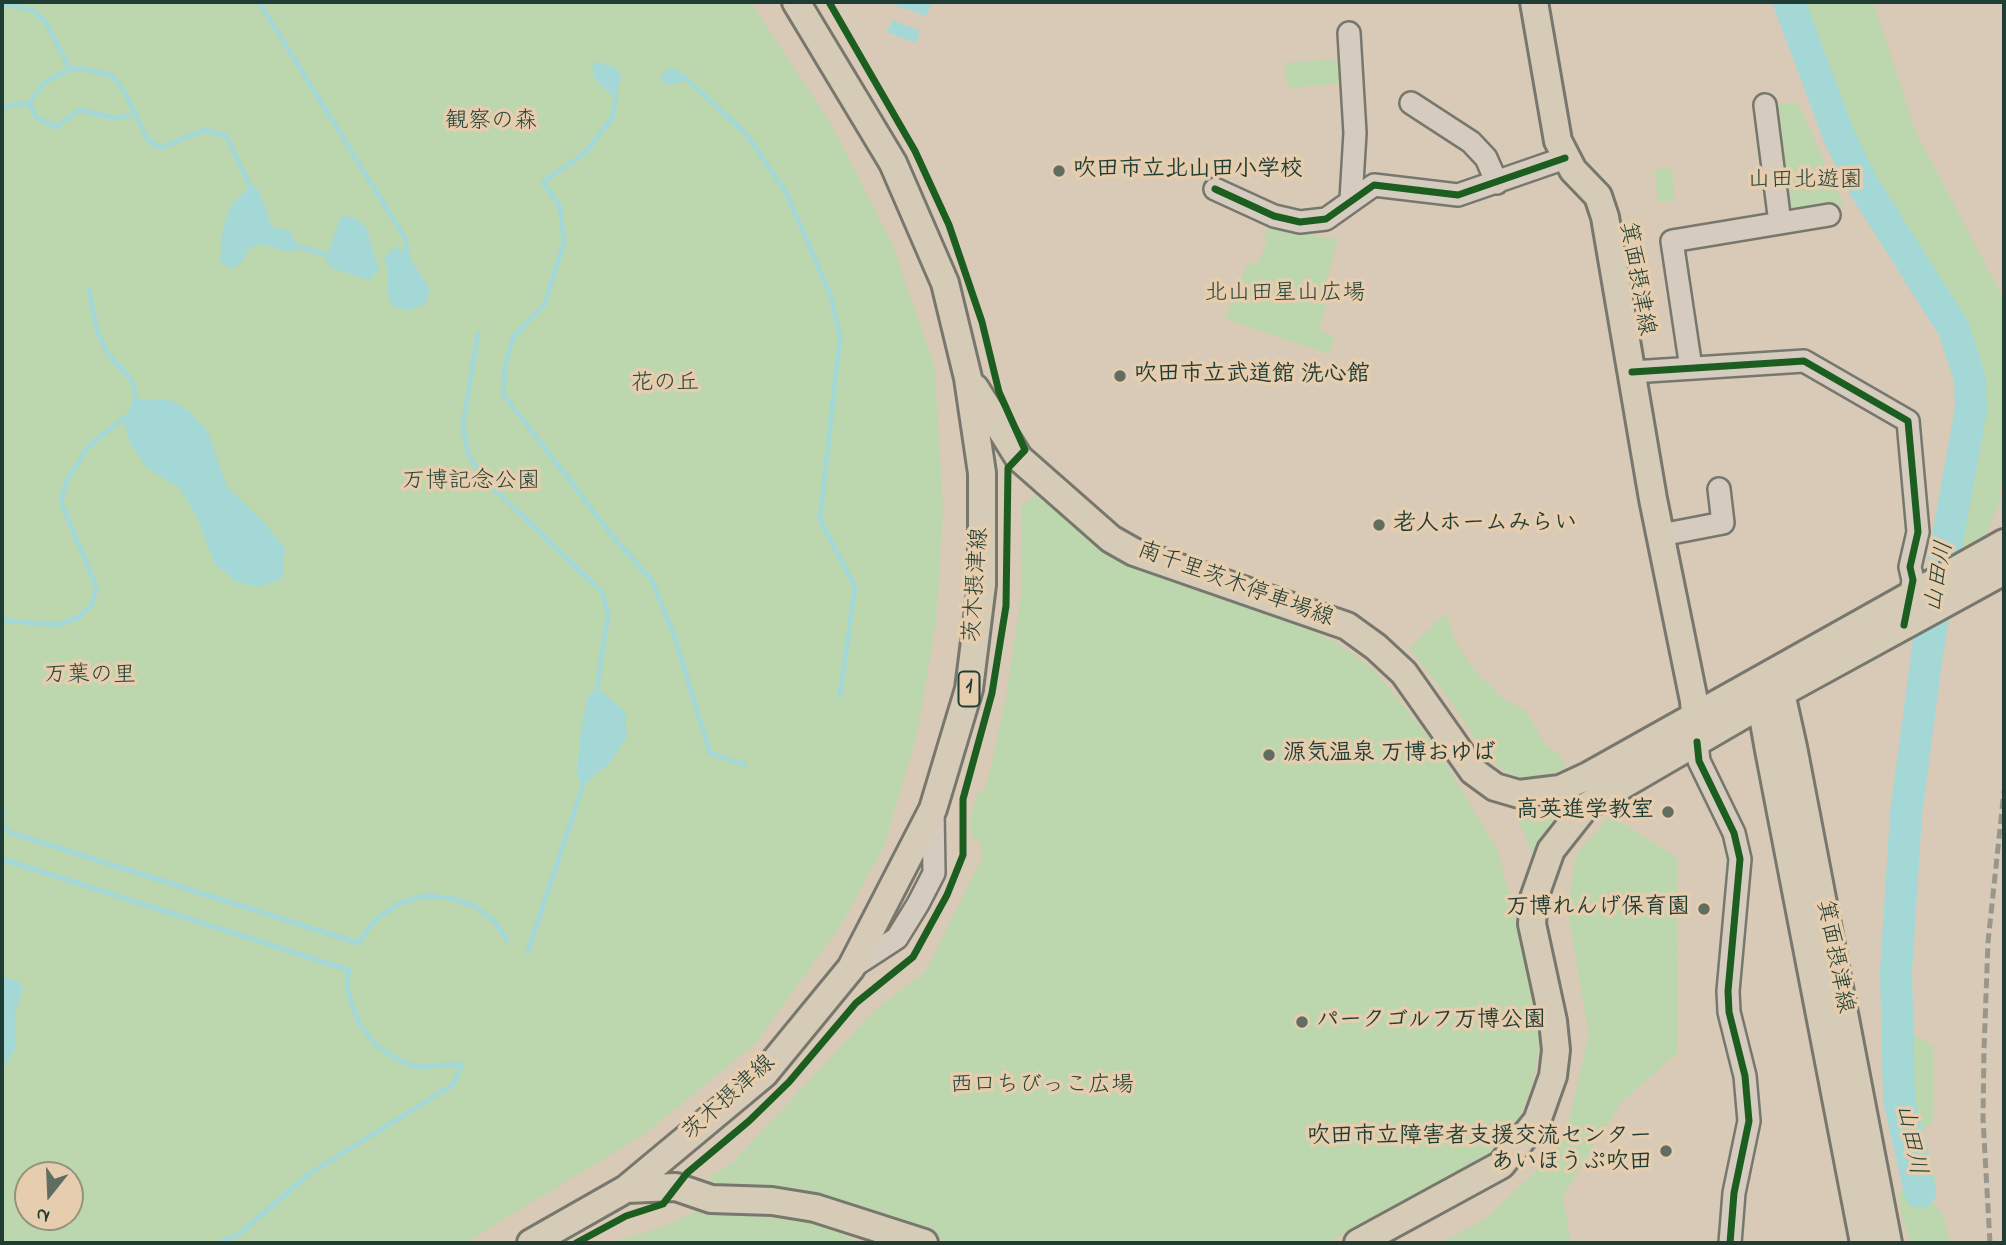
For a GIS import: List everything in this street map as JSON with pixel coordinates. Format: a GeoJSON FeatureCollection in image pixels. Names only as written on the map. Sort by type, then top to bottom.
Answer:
{"type":"FeatureCollection","features":[{"type":"Feature","properties":{"kind":"main road","name":"茨木摂津線"},"geometry":{"type":"LineString","coordinates":[[531,1243],[626,1189],[764,1074],[851,968],[933,809],[969,689],[982,585],[982,473],[968,378],[945,283],[893,163],[796,2]]}},
{"type":"Feature","properties":{"kind":"main road"},"geometry":{"type":"LineString","coordinates":[[818,2],[829,56]]}},
{"type":"Feature","properties":{"kind":"main road","name":"箕面摂津線"},"geometry":{"type":"LineString","coordinates":[[1534,2],[1552,114],[1566,158],[1595,192],[1603,210],[1695,715],[1697,742]]}},
{"type":"Feature","properties":{"kind":"main road","name":"南千里茨木停車場線"},"geometry":{"type":"LineString","coordinates":[[968,378],[1019,458],[1111,540],[1135,552],[1347,626],[1376,647],[1404,673],[1473,771],[1495,787],[1520,794],[1560,789],[1695,715]]}},
{"type":"Feature","properties":{"kind":"main road"},"geometry":{"type":"LineString","coordinates":[[1358,1243],[1501,1165],[1537,1121],[1553,1076],[1556,1050],[1553,1021],[1532,924],[1540,875],[1551,850],[1586,807],[1697,742],[1769,692],[1913,608],[1951,575],[2004,543]]}},
{"type":"Feature","properties":{"kind":"main road"},"geometry":{"type":"LineString","coordinates":[[1913,608],[1947,603],[2004,570]]}},
{"type":"Feature","properties":{"kind":"main road"},"geometry":{"type":"LineString","coordinates":[[1695,715],[1769,692]]}},
{"type":"Feature","properties":{"kind":"main road","name":"箕面摂津線"},"geometry":{"type":"LineString","coordinates":[[1769,692],[1864,1243]]}},
{"type":"Feature","properties":{"kind":"main road","name":"箕面摂津線"},"geometry":{"type":"LineString","coordinates":[[1769,692],[1888,1243]]}},
{"type":"Feature","properties":{"kind":"main road"},"geometry":{"type":"LineString","coordinates":[[626,1189],[676,1187],[711,1199],[772,1201],[815,1208],[925,1243]]}},
{"type":"Feature","properties":{"kind":"street"},"geometry":{"type":"LineString","coordinates":[[1349,33],[1355,133],[1352,199]]}},
{"type":"Feature","properties":{"kind":"street"},"geometry":{"type":"LineString","coordinates":[[1411,103],[1471,142],[1486,158],[1497,183]]}},
{"type":"Feature","properties":{"kind":"street"},"geometry":{"type":"LineString","coordinates":[[1765,105],[1780,223]]}},
{"type":"Feature","properties":{"kind":"street"},"geometry":{"type":"LineString","coordinates":[[1215,189],[1274,216],[1300,222],[1326,219],[1374,185],[1458,195],[1566,158]]}},
{"type":"Feature","properties":{"kind":"street"},"geometry":{"type":"LineString","coordinates":[[1690,368],[1672,241],[1829,215]]}},
{"type":"Feature","properties":{"kind":"street"},"geometry":{"type":"LineString","coordinates":[[1632,372],[1804,361],[1908,421],[1918,531],[1910,567],[1913,608]]}},
{"type":"Feature","properties":{"kind":"street"},"geometry":{"type":"LineString","coordinates":[[1661,535],[1723,523],[1719,489]]}},
{"type":"Feature","properties":{"kind":"street"},"geometry":{"type":"LineString","coordinates":[[1697,742],[1699,761],[1734,833],[1740,859],[1728,991],[1729,1012],[1745,1076],[1749,1121],[1734,1193],[1730,1243]]}},
{"type":"Feature","properties":{"kind":"green space","name":"万博記念公園"},"geometry":{"type":"Polygon","coordinates":[[[2,2],[751,2],[831,124],[891,241],[935,368],[943,511],[936,622],[917,734],[884,846],[839,928],[755,1044],[643,1135],[465,1243],[2,1243],[2,2]]]}},
{"type":"Feature","properties":{"kind":"green space"},"geometry":{"type":"Polygon","coordinates":[[[1800,2],[1873,2],[1915,130],[2004,300],[2004,475],[1998,494],[2002,495],[1986,535],[1955,551],[1978,410],[1978,378],[1972,351],[1963,329],[1872,178],[1848,132],[1800,2]]]}},
{"type":"Feature","properties":{"kind":"green space"},"geometry":{"type":"Polygon","coordinates":[[[1334,59],[1343,70],[1343,83],[1288,88],[1285,63],[1334,59]]]}},
{"type":"Feature","properties":{"kind":"green space","name":"山田北遊園"},"geometry":{"type":"Polygon","coordinates":[[[1771,104],[1798,104],[1844,205],[1783,216],[1771,104]]]}},
{"type":"Feature","properties":{"kind":"green space"},"geometry":{"type":"Polygon","coordinates":[[[1672,168],[1675,200],[1658,202],[1655,169],[1672,168]]]}},
{"type":"Feature","properties":{"kind":"green space","name":"北山田星山広場"},"geometry":{"type":"Polygon","coordinates":[[[1268,228],[1338,239],[1327,283],[1330,289],[1319,330],[1335,336],[1329,354],[1225,319],[1248,263],[1258,263],[1267,242],[1264,236],[1268,228]]]}},
{"type":"Feature","properties":{"kind":"green space","name":"西口ちびっこ広場"},"geometry":{"type":"Polygon","coordinates":[[[1035,495],[1116,556],[1148,572],[1254,609],[1293,619],[1297,624],[1335,642],[1374,670],[1432,741],[1498,850],[1531,983],[1540,1042],[1533,1083],[1515,1128],[1492,1155],[1326,1243],[951,1243],[825,1205],[711,1186],[709,1177],[732,1163],[875,1010],[926,971],[983,855],[980,842],[973,839],[969,825],[977,793],[985,791],[1006,697],[1021,595],[1022,505],[1035,495]]]}},
{"type":"Feature","properties":{"kind":"green space"},"geometry":{"type":"Polygon","coordinates":[[[1446,613],[1455,640],[1475,671],[1505,700],[1524,709],[1545,744],[1562,757],[1566,768],[1536,779],[1520,778],[1504,771],[1488,758],[1447,696],[1409,648],[1446,613]]]}},
{"type":"Feature","properties":{"kind":"green space"},"geometry":{"type":"Polygon","coordinates":[[[1570,798],[1574,805],[1533,854],[1514,811],[1519,806],[1534,806],[1570,798]]]}},
{"type":"Feature","properties":{"kind":"green space"},"geometry":{"type":"Polygon","coordinates":[[[1610,815],[1677,858],[1678,1052],[1622,1102],[1563,1196],[1571,1243],[1439,1243],[1484,1220],[1537,1170],[1567,1129],[1589,1034],[1567,908],[1576,855],[1610,815]]]}},
{"type":"Feature","properties":{"kind":"green space"},"geometry":{"type":"Polygon","coordinates":[[[1909,1032],[1933,1046],[1933,1121],[1923,1131],[1936,1181],[1930,1200],[1944,1215],[1950,1243],[1915,1243],[1910,1240],[1902,1216],[1898,1193],[1913,1185],[1908,1101],[1889,1045],[1909,1032]]]}},
{"type":"Feature","properties":{"kind":"green space"},"geometry":{"type":"Polygon","coordinates":[[[694,1212],[814,1221],[852,1239],[855,1243],[608,1243],[663,1227],[694,1212]]]}},
{"type":"Feature","properties":{"kind":"water"},"geometry":{"type":"Polygon","coordinates":[[[887,2],[932,2],[926,16],[887,2]]]}},
{"type":"Feature","properties":{"kind":"water"},"geometry":{"type":"Polygon","coordinates":[[[892,20],[920,31],[916,43],[887,32],[892,20]]]}},
{"type":"Feature","properties":{"kind":"water"},"geometry":{"type":"Polygon","coordinates":[[[592,63],[617,68],[621,76],[616,96],[610,94],[594,78],[592,63]]]}},
{"type":"Feature","properties":{"kind":"water"},"geometry":{"type":"Polygon","coordinates":[[[671,67],[689,77],[689,81],[665,85],[661,79],[664,72],[671,67]]]}},
{"type":"Feature","properties":{"kind":"water"},"geometry":{"type":"Polygon","coordinates":[[[250,186],[259,190],[272,227],[289,230],[298,246],[293,251],[284,251],[261,244],[248,249],[243,260],[232,269],[220,261],[223,228],[231,205],[250,186]]]}},
{"type":"Feature","properties":{"kind":"water"},"geometry":{"type":"Polygon","coordinates":[[[352,216],[366,227],[379,269],[370,280],[331,268],[326,261],[340,217],[352,216]]]}},
{"type":"Feature","properties":{"kind":"water"},"geometry":{"type":"Polygon","coordinates":[[[395,246],[407,253],[430,289],[426,303],[408,311],[393,306],[387,296],[388,273],[384,259],[395,246]]]}},
{"type":"Feature","properties":{"kind":"water"},"geometry":{"type":"Polygon","coordinates":[[[168,399],[187,409],[208,432],[227,487],[285,548],[282,579],[260,587],[236,582],[214,563],[198,519],[180,489],[146,467],[130,443],[123,420],[135,400],[168,399]]]}},
{"type":"Feature","properties":{"kind":"water"},"geometry":{"type":"Polygon","coordinates":[[[597,688],[625,711],[627,737],[610,762],[583,786],[577,778],[580,737],[587,698],[597,688]]]}},
{"type":"Feature","properties":{"kind":"water"},"geometry":{"type":"Polygon","coordinates":[[[2,977],[19,981],[23,990],[15,1013],[15,1050],[2,1069],[2,977]]]}},
{"type":"Feature","properties":{"kind":"waterway"},"geometry":{"type":"LineString","coordinates":[[259,2],[405,238],[407,253]]}},
{"type":"Feature","properties":{"kind":"waterway","name":"山田川"},"geometry":{"type":"LineString","coordinates":[[1789,2],[1839,136],[1863,185],[1954,329],[1970,379],[1971,409],[1928,647],[1906,814],[1896,971],[1899,1099],[1920,1192]]}},
{"type":"Feature","properties":{"kind":"waterway"},"geometry":{"type":"LineString","coordinates":[[2,6],[13,5],[35,11],[48,26],[70,69]]}},
{"type":"Feature","properties":{"kind":"waterway"},"geometry":{"type":"LineString","coordinates":[[2,107],[29,103],[45,82],[70,69],[86,69],[112,76],[124,91],[148,140],[161,148],[204,130],[226,136],[250,186]]}},
{"type":"Feature","properties":{"kind":"waterway"},"geometry":{"type":"LineString","coordinates":[[689,81],[746,134],[786,192],[830,294],[840,336],[820,520],[855,587],[840,695]]}},
{"type":"Feature","properties":{"kind":"waterway"},"geometry":{"type":"LineString","coordinates":[[616,96],[612,118],[585,153],[543,182],[560,207],[564,243],[544,305],[514,336],[506,361],[503,394],[615,539],[651,579],[675,638],[710,753],[745,765]]}},
{"type":"Feature","properties":{"kind":"waterway"},"geometry":{"type":"LineString","coordinates":[[29,103],[37,118],[56,127],[79,110],[115,118],[135,115]]}},
{"type":"Feature","properties":{"kind":"waterway"},"geometry":{"type":"LineString","coordinates":[[298,246],[326,255]]}},
{"type":"Feature","properties":{"kind":"waterway"},"geometry":{"type":"LineString","coordinates":[[89,290],[97,331],[108,354],[131,379],[136,394],[133,406]]}},
{"type":"Feature","properties":{"kind":"waterway"},"geometry":{"type":"LineString","coordinates":[[478,333],[463,425],[468,454],[484,479],[602,592],[608,614],[597,688]]}},
{"type":"Feature","properties":{"kind":"waterway"},"geometry":{"type":"LineString","coordinates":[[2,620],[56,625],[78,618],[92,605],[96,586],[61,502],[67,480],[88,447],[125,417]]}},
{"type":"Feature","properties":{"kind":"waterway"},"geometry":{"type":"LineString","coordinates":[[528,951],[583,786]]}},
{"type":"Feature","properties":{"kind":"waterway"},"geometry":{"type":"LineString","coordinates":[[2,817],[4,810]]}},
{"type":"Feature","properties":{"kind":"waterway"},"geometry":{"type":"LineString","coordinates":[[2,823],[9,832],[358,943],[376,919],[398,904],[423,896],[450,898],[475,906],[495,922],[507,940]]}},
{"type":"Feature","properties":{"kind":"waterway"},"geometry":{"type":"LineString","coordinates":[[2,859],[349,970],[347,987],[352,1005],[360,1025],[376,1045],[396,1059],[417,1067],[461,1064],[454,1084],[309,1174],[239,1234],[219,1243]]}},
{"type":"Feature","properties":{"kind":"railway"},"geometry":{"type":"LineString","coordinates":[[1990,1243],[1983,1119],[1984,1049],[1988,942],[2004,791]]}},
{"type":"Feature","properties":{"kind":"cycle path"},"geometry":{"type":"LineString","coordinates":[[576,1243],[626,1216],[663,1204],[687,1173],[749,1121],[789,1082],[856,1003],[913,957],[947,895],[963,855],[963,799],[992,693],[1006,606],[1008,468],[1025,450],[999,392],[982,322],[949,225],[915,151],[829,2]]}},
{"type":"Feature","properties":{"kind":"cycle path"},"geometry":{"type":"LineString","coordinates":[[1215,189],[1274,216],[1300,222],[1326,219],[1374,185],[1458,195],[1565,158]]}},
{"type":"Feature","properties":{"kind":"cycle path"},"geometry":{"type":"LineString","coordinates":[[1632,372],[1804,361],[1908,421],[1918,532],[1910,567],[1913,580],[1904,625]]}},
{"type":"Feature","properties":{"kind":"cycle path"},"geometry":{"type":"LineString","coordinates":[[1697,742],[1699,761],[1734,833],[1740,859],[1728,991],[1729,1012],[1745,1076],[1749,1121],[1734,1193],[1730,1243]]}},
{"type":"Feature","properties":{"kind":"place","name":"吹田市立北山田小学校"},"geometry":{"type":"Point","coordinates":[1059,171]}},
{"type":"Feature","properties":{"kind":"place","name":"吹田市立武道館 洗心館"},"geometry":{"type":"Point","coordinates":[1120,376]}},
{"type":"Feature","properties":{"kind":"place","name":"老人ホームみらい"},"geometry":{"type":"Point","coordinates":[1379,525]}},
{"type":"Feature","properties":{"kind":"place","name":"源気温泉 万博おゆば"},"geometry":{"type":"Point","coordinates":[1269,755]}},
{"type":"Feature","properties":{"kind":"place","name":"高英進学教室"},"geometry":{"type":"Point","coordinates":[1668,812]}},
{"type":"Feature","properties":{"kind":"place","name":"万博れんげ保育園"},"geometry":{"type":"Point","coordinates":[1704,909]}},
{"type":"Feature","properties":{"kind":"place","name":"パークゴルフ万博公園"},"geometry":{"type":"Point","coordinates":[1302,1022]}},
{"type":"Feature","properties":{"kind":"place","name":"吹田市立障害者支援交流センター あいほうぷ吹田"},"geometry":{"type":"Point","coordinates":[1666,1151]}},
{"type":"Feature","properties":{"kind":"park label","name":"観察の森"},"geometry":{"type":"Point","coordinates":[491,123]}},
{"type":"Feature","properties":{"kind":"park label","name":"花の丘"},"geometry":{"type":"Point","coordinates":[665,385]}},
{"type":"Feature","properties":{"kind":"park label","name":"万葉の里"},"geometry":{"type":"Point","coordinates":[90,677]}}]}
